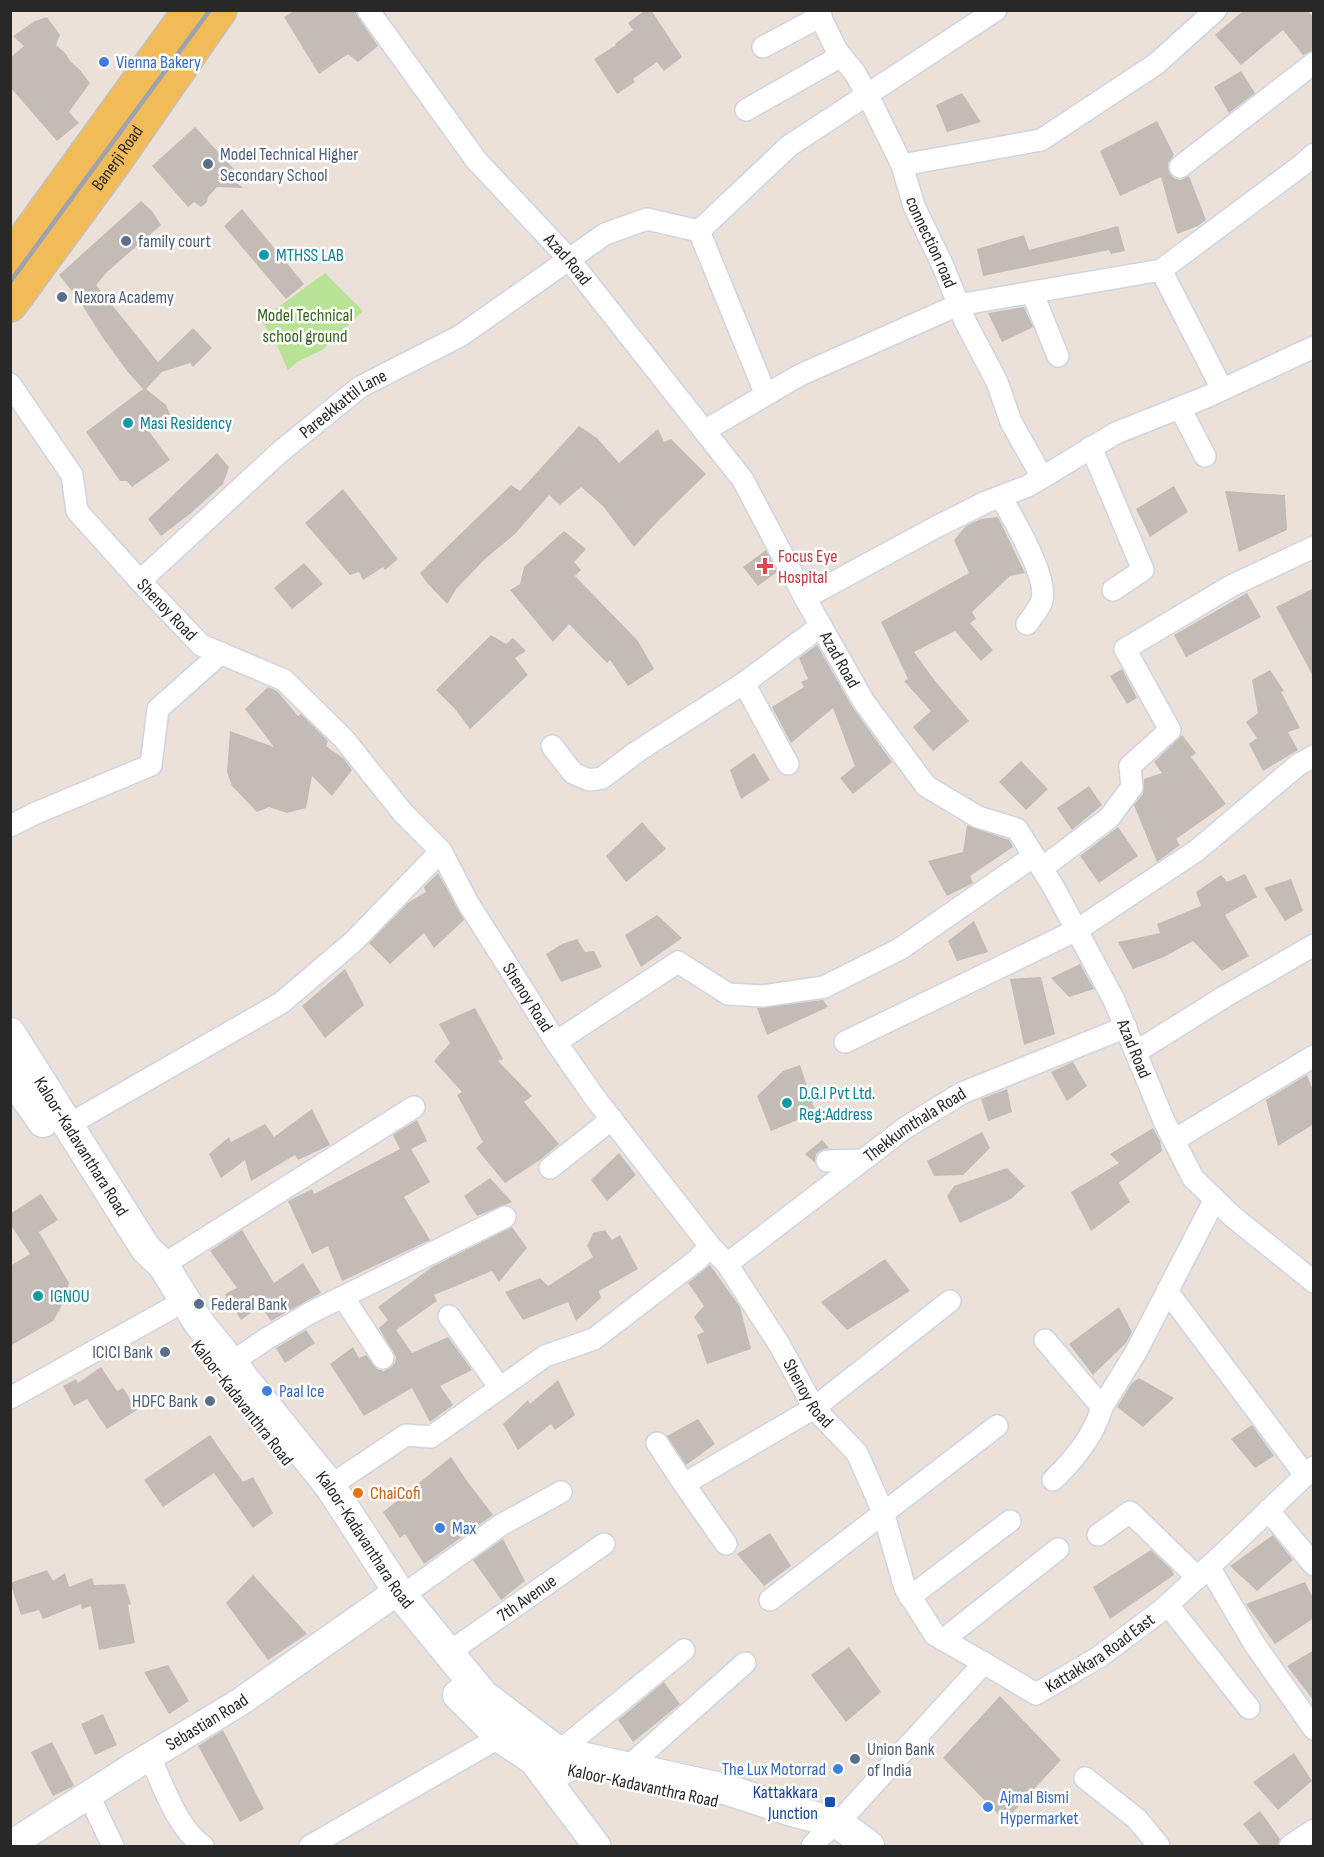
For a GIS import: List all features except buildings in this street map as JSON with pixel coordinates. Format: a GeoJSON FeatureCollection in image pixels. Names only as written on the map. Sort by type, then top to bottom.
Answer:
{"type":"FeatureCollection","features":[{"type":"Feature","properties":{"kind":"main road","name":"Banerji Road"},"geometry":{"type":"LineString","coordinates":[[10,259],[190,10]]}},
{"type":"Feature","properties":{"kind":"main road","name":"Banerji Road"},"geometry":{"type":"LineString","coordinates":[[10,305],[121,154],[220,10]]}},
{"type":"Feature","properties":{"kind":"main road","name":"Kaloor-Kadavanthara Road"},"geometry":{"type":"LineString","coordinates":[[10,1033],[146,1249],[163,1265],[199,1323],[330,1486],[395,1596],[483,1695],[544,1754],[629,1766],[725,1789],[792,1811],[828,1838],[869,1846]]}},
{"type":"Feature","properties":{"kind":"main road","name":"Kaloor-Kadavanthra Road"},"geometry":{"type":"LineString","coordinates":[[10,1075],[170,1309],[223,1381],[395,1596],[443,1678],[500,1737],[544,1754],[585,1777],[624,1782],[715,1800],[828,1838]]}},
{"type":"Feature","properties":{"kind":"street","name":"Azad Road"},"geometry":{"type":"LineString","coordinates":[[368,10],[476,160],[568,258],[743,480],[805,598],[864,702],[926,786],[978,817],[1017,829],[1077,930],[1114,1000],[1192,1178],[1232,1216],[1314,1282]]}},
{"type":"Feature","properties":{"kind":"street"},"geometry":{"type":"LineString","coordinates":[[766,395],[699,231],[789,146],[996,10]]}},
{"type":"Feature","properties":{"kind":"street"},"geometry":{"type":"LineString","coordinates":[[902,165],[1041,140],[1155,64],[1216,10]]}},
{"type":"Feature","properties":{"kind":"street"},"geometry":{"type":"LineString","coordinates":[[763,47],[819,13]]}},
{"type":"Feature","properties":{"kind":"street","name":"connection road"},"geometry":{"type":"LineString","coordinates":[[819,13],[837,51],[855,73],[902,165],[915,206],[958,305],[997,382],[1011,422],[1042,477]]}},
{"type":"Feature","properties":{"kind":"street"},"geometry":{"type":"LineString","coordinates":[[746,110],[841,56]]}},
{"type":"Feature","properties":{"kind":"street"},"geometry":{"type":"LineString","coordinates":[[1180,167],[1314,63]]}},
{"type":"Feature","properties":{"kind":"street"},"geometry":{"type":"LineString","coordinates":[[704,432],[801,375],[958,305],[1161,270],[1314,154]]}},
{"type":"Feature","properties":{"kind":"street","name":"Pareekkattil Lane"},"geometry":{"type":"LineString","coordinates":[[140,581],[280,452],[360,387],[459,336],[605,234],[647,219],[699,231]]}},
{"type":"Feature","properties":{"kind":"street"},"geometry":{"type":"LineString","coordinates":[[1161,270],[1222,389]]}},
{"type":"Feature","properties":{"kind":"street"},"geometry":{"type":"LineString","coordinates":[[1032,292],[1058,356]]}},
{"type":"Feature","properties":{"kind":"street"},"geometry":{"type":"LineString","coordinates":[[805,598],[936,527],[1001,496],[1028,486],[1116,433],[1180,408],[1314,347]]}},
{"type":"Feature","properties":{"kind":"street","name":"Shenoy Road"},"geometry":{"type":"LineString","coordinates":[[10,384],[72,475],[77,511],[140,581],[201,645],[284,680],[344,739],[404,813],[441,851],[468,903],[556,1042],[612,1119],[710,1246],[727,1264],[779,1344],[814,1408],[858,1454],[883,1512],[905,1588],[934,1635],[984,1663]]}},
{"type":"Feature","properties":{"kind":"street"},"geometry":{"type":"LineString","coordinates":[[1180,408],[1205,456]]}},
{"type":"Feature","properties":{"kind":"street"},"geometry":{"type":"LineString","coordinates":[[1091,447],[1143,570],[1113,590]]}},
{"type":"Feature","properties":{"kind":"street"},"geometry":{"type":"LineString","coordinates":[[1001,496],[1025,539],[1042,585],[1042,601],[1027,624]]}},
{"type":"Feature","properties":{"kind":"street"},"geometry":{"type":"LineString","coordinates":[[556,1042],[678,962],[728,994],[762,996],[824,987],[900,950],[1109,818],[1132,787],[1130,766],[1170,730],[1125,649],[1231,586],[1314,547]]}},
{"type":"Feature","properties":{"kind":"street"},"geometry":{"type":"LineString","coordinates":[[552,746],[573,773],[590,780],[602,778],[638,751],[744,683],[821,626]]}},
{"type":"Feature","properties":{"kind":"street"},"geometry":{"type":"LineString","coordinates":[[10,826],[151,765],[158,709],[221,653]]}},
{"type":"Feature","properties":{"kind":"street"},"geometry":{"type":"LineString","coordinates":[[744,683],[788,764]]}},
{"type":"Feature","properties":{"kind":"street"},"geometry":{"type":"LineString","coordinates":[[845,1042],[1077,930],[1196,851],[1298,765],[1314,756]]}},
{"type":"Feature","properties":{"kind":"street"},"geometry":{"type":"LineString","coordinates":[[68,1125],[281,1003],[352,942],[441,851]]}},
{"type":"Feature","properties":{"kind":"street"},"geometry":{"type":"LineString","coordinates":[[1136,1052],[1224,997],[1314,945]]}},
{"type":"Feature","properties":{"kind":"street","name":"Thekkumthala Road"},"geometry":{"type":"LineString","coordinates":[[727,1264],[905,1128],[962,1093],[1126,1027]]}},
{"type":"Feature","properties":{"kind":"street"},"geometry":{"type":"LineString","coordinates":[[1174,1140],[1314,1056]]}},
{"type":"Feature","properties":{"kind":"street"},"geometry":{"type":"LineString","coordinates":[[163,1265],[414,1107]]}},
{"type":"Feature","properties":{"kind":"street"},"geometry":{"type":"LineString","coordinates":[[550,1168],[612,1119]]}},
{"type":"Feature","properties":{"kind":"street"},"geometry":{"type":"LineString","coordinates":[[827,1161],[862,1160]]}},
{"type":"Feature","properties":{"kind":"street"},"geometry":{"type":"LineString","coordinates":[[1053,1480],[1068,1465],[1097,1425],[1102,1407],[1136,1352],[1215,1199]]}},
{"type":"Feature","properties":{"kind":"street"},"geometry":{"type":"LineString","coordinates":[[231,1363],[301,1318],[505,1217]]}},
{"type":"Feature","properties":{"kind":"street"},"geometry":{"type":"LineString","coordinates":[[330,1486],[406,1435],[431,1437],[544,1356],[594,1339],[697,1260],[710,1246]]}},
{"type":"Feature","properties":{"kind":"street"},"geometry":{"type":"LineString","coordinates":[[1167,1291],[1310,1471]]}},
{"type":"Feature","properties":{"kind":"street"},"geometry":{"type":"LineString","coordinates":[[344,1297],[383,1358]]}},
{"type":"Feature","properties":{"kind":"street"},"geometry":{"type":"LineString","coordinates":[[684,1485],[814,1408],[950,1301]]}},
{"type":"Feature","properties":{"kind":"street"},"geometry":{"type":"LineString","coordinates":[[10,1398],[170,1309]]}},
{"type":"Feature","properties":{"kind":"street"},"geometry":{"type":"LineString","coordinates":[[449,1316],[500,1388]]}},
{"type":"Feature","properties":{"kind":"street"},"geometry":{"type":"LineString","coordinates":[[1045,1340],[1102,1407]]}},
{"type":"Feature","properties":{"kind":"street"},"geometry":{"type":"LineString","coordinates":[[770,1600],[997,1426]]}},
{"type":"Feature","properties":{"kind":"street"},"geometry":{"type":"LineString","coordinates":[[657,1443],[726,1544]]}},
{"type":"Feature","properties":{"kind":"street","name":"Kattakkara Road East"},"geometry":{"type":"LineString","coordinates":[[984,1663],[1036,1694],[1099,1657],[1168,1605],[1310,1471]]}},
{"type":"Feature","properties":{"kind":"street"},"geometry":{"type":"LineString","coordinates":[[395,1596],[501,1525],[561,1492]]}},
{"type":"Feature","properties":{"kind":"street"},"geometry":{"type":"LineString","coordinates":[[1269,1510],[1314,1565]]}},
{"type":"Feature","properties":{"kind":"street"},"geometry":{"type":"LineString","coordinates":[[1098,1535],[1130,1512],[1204,1573],[1314,1729]]}},
{"type":"Feature","properties":{"kind":"street"},"geometry":{"type":"LineString","coordinates":[[910,1597],[1010,1521]]}},
{"type":"Feature","properties":{"kind":"street","name":"7th Avenue"},"geometry":{"type":"LineString","coordinates":[[448,1653],[604,1544]]}},
{"type":"Feature","properties":{"kind":"street"},"geometry":{"type":"LineString","coordinates":[[943,1640],[1058,1550]]}},
{"type":"Feature","properties":{"kind":"street","name":"Sebastian Road"},"geometry":{"type":"LineString","coordinates":[[10,1845],[240,1702],[395,1596]]}},
{"type":"Feature","properties":{"kind":"street"},"geometry":{"type":"LineString","coordinates":[[1168,1605],[1249,1708]]}},
{"type":"Feature","properties":{"kind":"street"},"geometry":{"type":"LineString","coordinates":[[597,1846],[544,1754],[684,1650]]}},
{"type":"Feature","properties":{"kind":"street"},"geometry":{"type":"LineString","coordinates":[[629,1766],[745,1663]]}},
{"type":"Feature","properties":{"kind":"street"},"geometry":{"type":"LineString","coordinates":[[828,1838],[984,1663]]}},
{"type":"Feature","properties":{"kind":"street"},"geometry":{"type":"LineString","coordinates":[[310,1846],[500,1737]]}},
{"type":"Feature","properties":{"kind":"street"},"geometry":{"type":"LineString","coordinates":[[150,1757],[190,1837],[202,1846]]}},
{"type":"Feature","properties":{"kind":"street"},"geometry":{"type":"LineString","coordinates":[[1085,1778],[1137,1819],[1159,1846]]}},
{"type":"Feature","properties":{"kind":"street"},"geometry":{"type":"LineString","coordinates":[[89,1796],[113,1846]]}},
{"type":"Feature","properties":{"kind":"street"},"geometry":{"type":"LineString","coordinates":[[1290,1846],[1314,1830]]}},
{"type":"Feature","properties":{"kind":"green space","name":"Model Technical school ground"},"geometry":{"type":"Polygon","coordinates":[[[325,273],[363,311],[322,350],[297,362],[288,370],[277,345],[261,320],[325,273]]]}},
{"type":"Feature","properties":{"kind":"railway"},"geometry":{"type":"LineString","coordinates":[[10,282],[210,10]]}},
{"type":"Feature","properties":{"kind":"place","name":"Vienna Bakery"},"geometry":{"type":"Point","coordinates":[104,62]}},
{"type":"Feature","properties":{"kind":"place","name":"Model Technical Higher Secondary School"},"geometry":{"type":"Point","coordinates":[208,164]}},
{"type":"Feature","properties":{"kind":"place","name":"family court"},"geometry":{"type":"Point","coordinates":[126,241]}},
{"type":"Feature","properties":{"kind":"place","name":"MTHSS LAB"},"geometry":{"type":"Point","coordinates":[264,255]}},
{"type":"Feature","properties":{"kind":"place","name":"Nexora Academy"},"geometry":{"type":"Point","coordinates":[62,297]}},
{"type":"Feature","properties":{"kind":"place","name":"Masi Residency"},"geometry":{"type":"Point","coordinates":[128,423]}},
{"type":"Feature","properties":{"kind":"place","name":"Focus Eye Hospital"},"geometry":{"type":"Point","coordinates":[765,566]}},
{"type":"Feature","properties":{"kind":"place","name":"D.G.I Pvt Ltd. Reg:Address"},"geometry":{"type":"Point","coordinates":[787,1103]}},
{"type":"Feature","properties":{"kind":"place","name":"IGNOU"},"geometry":{"type":"Point","coordinates":[38,1296]}},
{"type":"Feature","properties":{"kind":"place","name":"Federal Bank"},"geometry":{"type":"Point","coordinates":[199,1304]}},
{"type":"Feature","properties":{"kind":"place","name":"ICICI Bank"},"geometry":{"type":"Point","coordinates":[165,1352]}},
{"type":"Feature","properties":{"kind":"place","name":"Paal Ice"},"geometry":{"type":"Point","coordinates":[267,1391]}},
{"type":"Feature","properties":{"kind":"place","name":"HDFC Bank"},"geometry":{"type":"Point","coordinates":[210,1401]}},
{"type":"Feature","properties":{"kind":"place","name":"ChaiCofi"},"geometry":{"type":"Point","coordinates":[358,1493]}},
{"type":"Feature","properties":{"kind":"place","name":"Max"},"geometry":{"type":"Point","coordinates":[440,1528]}},
{"type":"Feature","properties":{"kind":"place","name":"Union Bank of India"},"geometry":{"type":"Point","coordinates":[855,1759]}},
{"type":"Feature","properties":{"kind":"place","name":"The Lux Motorrad"},"geometry":{"type":"Point","coordinates":[838,1769]}},
{"type":"Feature","properties":{"kind":"place","name":"Kattakkara Junction"},"geometry":{"type":"Point","coordinates":[830,1802]}},
{"type":"Feature","properties":{"kind":"place","name":"Ajmal Bismi Hypermarket"},"geometry":{"type":"Point","coordinates":[988,1807]}}]}
